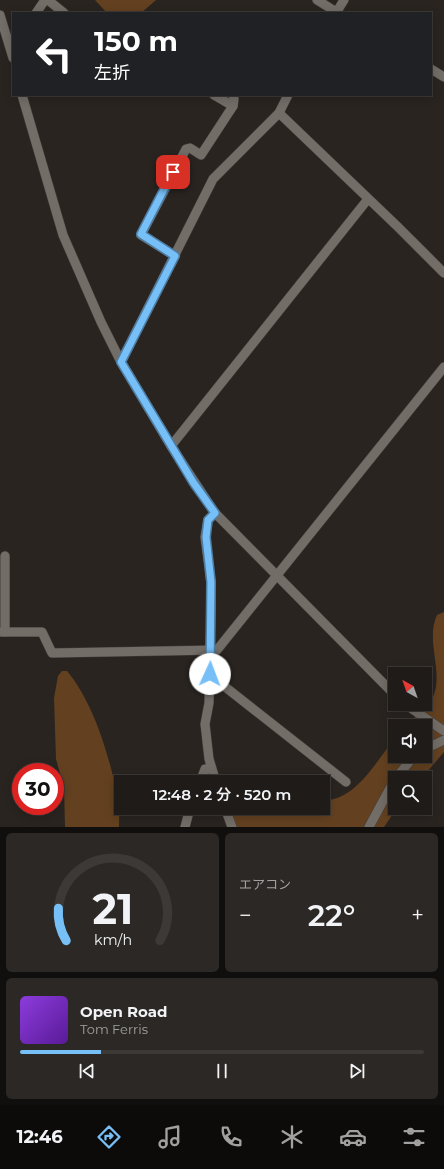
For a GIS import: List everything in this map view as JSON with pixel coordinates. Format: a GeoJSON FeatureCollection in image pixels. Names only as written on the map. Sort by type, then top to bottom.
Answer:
{"type":"FeatureCollection","features":[{"type":"Feature","properties":{"kind":"street"},"geometry":{"type":"LineString","coordinates":[[37,12],[45,0]]}},
{"type":"Feature","properties":{"kind":"street"},"geometry":{"type":"LineString","coordinates":[[48,0],[63,12]]}},
{"type":"Feature","properties":{"kind":"street"},"geometry":{"type":"LineString","coordinates":[[317,0],[335,12]]}},
{"type":"Feature","properties":{"kind":"street"},"geometry":{"type":"LineString","coordinates":[[338,12],[344,0]]}},
{"type":"Feature","properties":{"kind":"street"},"geometry":{"type":"LineString","coordinates":[[0,15],[12,52]]}},
{"type":"Feature","properties":{"kind":"street"},"geometry":{"type":"LineString","coordinates":[[432,70],[444,77]]}},
{"type":"Feature","properties":{"kind":"street"},"geometry":{"type":"LineString","coordinates":[[22,96],[63,235],[121,362],[193,482],[215,513],[388,688]]}},
{"type":"Feature","properties":{"kind":"street"},"geometry":{"type":"LineString","coordinates":[[216,96],[233,106]]}},
{"type":"Feature","properties":{"kind":"street"},"geometry":{"type":"LineString","coordinates":[[175,256],[141,234],[186,149],[190,148],[201,155],[233,106],[233,96]]}},
{"type":"Feature","properties":{"kind":"street"},"geometry":{"type":"LineString","coordinates":[[121,362],[213,179],[279,113],[288,96]]}},
{"type":"Feature","properties":{"kind":"street"},"geometry":{"type":"LineString","coordinates":[[279,113],[444,273]]}},
{"type":"Feature","properties":{"kind":"street"},"geometry":{"type":"LineString","coordinates":[[171,446],[368,199]]}},
{"type":"Feature","properties":{"kind":"street"},"geometry":{"type":"LineString","coordinates":[[5,556],[3,632],[42,632],[52,653],[211,652],[217,650],[444,367]]}},
{"type":"Feature","properties":{"kind":"street"},"geometry":{"type":"LineString","coordinates":[[213,775],[211,769],[205,724],[209,703],[211,652],[211,582],[206,537],[208,520],[215,513]]}},
{"type":"Feature","properties":{"kind":"street"},"geometry":{"type":"LineString","coordinates":[[210,674],[346,782]]}},
{"type":"Feature","properties":{"kind":"street"},"geometry":{"type":"LineString","coordinates":[[415,711],[444,731]]}},
{"type":"Feature","properties":{"kind":"street"},"geometry":{"type":"LineString","coordinates":[[432,746],[444,740]]}},
{"type":"Feature","properties":{"kind":"street"},"geometry":{"type":"LineString","coordinates":[[402,771],[408,763]]}},
{"type":"Feature","properties":{"kind":"street"},"geometry":{"type":"LineString","coordinates":[[203,775],[205,769],[211,769]]}},
{"type":"Feature","properties":{"kind":"street"},"geometry":{"type":"LineString","coordinates":[[369,827],[388,792]]}},
{"type":"Feature","properties":{"kind":"street"},"geometry":{"type":"LineString","coordinates":[[185,827],[188,815]]}},
{"type":"Feature","properties":{"kind":"street"},"geometry":{"type":"LineString","coordinates":[[228,815],[232,827]]}},
{"type":"Feature","properties":{"kind":"shaded area"},"geometry":{"type":"Polygon","coordinates":[[[95,0],[156,0],[142,12],[106,12],[95,0]]]}},
{"type":"Feature","properties":{"kind":"shaded area"},"geometry":{"type":"Polygon","coordinates":[[[444,612],[444,752],[428,771],[388,771],[388,815],[392,815],[384,827],[227,827],[227,815],[330,815],[330,799],[335,799],[355,787],[373,768],[388,748],[388,763],[432,763],[432,719],[412,719],[421,711],[432,711],[432,699],[436,687],[437,677],[433,635],[437,615],[444,612]]]}},
{"type":"Feature","properties":{"kind":"shaded area"},"geometry":{"type":"Polygon","coordinates":[[[62,671],[67,671],[77,684],[100,732],[114,782],[114,815],[119,815],[119,827],[65,827],[64,763],[57,763],[56,759],[54,698],[58,676],[62,671]]]}},
{"type":"Feature","properties":{"kind":"route"},"geometry":{"type":"LineString","coordinates":[[173,172],[141,234],[175,256],[121,362],[193,482],[215,513],[208,520],[206,537],[211,582],[210,674]]}}]}
